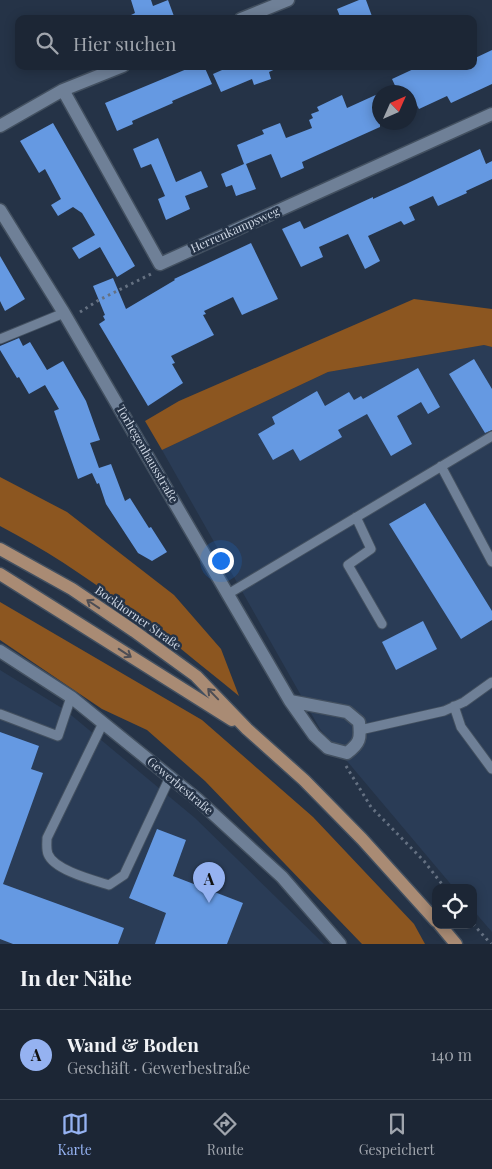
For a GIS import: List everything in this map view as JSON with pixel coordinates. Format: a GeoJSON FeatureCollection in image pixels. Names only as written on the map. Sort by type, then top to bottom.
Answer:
{"type":"FeatureCollection","features":[{"type":"Feature","properties":{"kind":"main road","name":"Bockhorner Straße"},"geometry":{"type":"LineString","coordinates":[[0,549],[72,589],[196,676],[246,729],[304,780],[432,917]]}},
{"type":"Feature","properties":{"kind":"main road","name":"Bockhorner Straße"},"geometry":{"type":"LineString","coordinates":[[0,574],[246,729]]}},
{"type":"Feature","properties":{"kind":"main road"},"geometry":{"type":"LineString","coordinates":[[443,929],[456,944]]}},
{"type":"Feature","properties":{"kind":"street"},"geometry":{"type":"LineString","coordinates":[[251,15],[288,0]]}},
{"type":"Feature","properties":{"kind":"street"},"geometry":{"type":"LineString","coordinates":[[0,126],[63,90],[113,70]]}},
{"type":"Feature","properties":{"kind":"street"},"geometry":{"type":"LineString","coordinates":[[63,90],[160,264]]}},
{"type":"Feature","properties":{"kind":"street","name":"Herrenkampsweg"},"geometry":{"type":"LineString","coordinates":[[160,264],[492,114]]}},
{"type":"Feature","properties":{"kind":"street","name":"Torhegenhausstraße"},"geometry":{"type":"LineString","coordinates":[[0,210],[66,317],[290,701],[314,735],[328,748]]}},
{"type":"Feature","properties":{"kind":"street","name":"Gewerbestraße"},"geometry":{"type":"LineString","coordinates":[[0,651],[71,697],[197,799],[282,877],[340,944]]}},
{"type":"Feature","properties":{"kind":"street"},"geometry":{"type":"LineString","coordinates":[[290,701],[347,712],[359,722],[361,734],[357,745],[347,753],[328,748]]}},
{"type":"Feature","properties":{"kind":"lane"},"geometry":{"type":"LineString","coordinates":[[0,339],[66,317]]}},
{"type":"Feature","properties":{"kind":"lane"},"geometry":{"type":"LineString","coordinates":[[228,594],[492,436]]}},
{"type":"Feature","properties":{"kind":"lane"},"geometry":{"type":"LineString","coordinates":[[441,466],[492,562]]}},
{"type":"Feature","properties":{"kind":"lane"},"geometry":{"type":"LineString","coordinates":[[356,517],[371,549],[348,564],[382,624]]}},
{"type":"Feature","properties":{"kind":"lane"},"geometry":{"type":"LineString","coordinates":[[360,730],[444,711],[464,702],[492,682]]}},
{"type":"Feature","properties":{"kind":"lane"},"geometry":{"type":"LineString","coordinates":[[0,714],[58,736],[71,697]]}},
{"type":"Feature","properties":{"kind":"lane"},"geometry":{"type":"LineString","coordinates":[[454,706],[461,727],[492,768]]}},
{"type":"Feature","properties":{"kind":"lane"},"geometry":{"type":"LineString","coordinates":[[103,723],[47,838],[47,852],[53,863],[84,877],[109,885],[124,875],[170,777]]}},
{"type":"Feature","properties":{"kind":"path"},"geometry":{"type":"LineString","coordinates":[[66,317],[153,273],[160,264]]}},
{"type":"Feature","properties":{"kind":"path"},"geometry":{"type":"LineString","coordinates":[[328,748],[343,761],[371,807],[424,861],[442,884]]}},
{"type":"Feature","properties":{"kind":"path"},"geometry":{"type":"LineString","coordinates":[[477,928],[491,944]]}},
{"type":"Feature","properties":{"kind":"shaded area"},"geometry":{"type":"Polygon","coordinates":[[[414,299],[492,309],[492,347],[484,345],[328,372],[162,450],[145,421],[179,401],[414,299]]]}},
{"type":"Feature","properties":{"kind":"shaded area"},"geometry":{"type":"Polygon","coordinates":[[[484,345],[492,347],[492,932],[477,915],[477,884],[451,884],[320,729],[162,450],[328,372],[484,345]]]}},
{"type":"Feature","properties":{"kind":"shaded area"},"geometry":{"type":"Polygon","coordinates":[[[0,477],[67,512],[174,595],[221,649],[239,696],[153,627],[94,583],[0,526],[0,477]]]}},
{"type":"Feature","properties":{"kind":"shaded area"},"geometry":{"type":"Polygon","coordinates":[[[0,602],[202,720],[313,817],[414,924],[425,944],[362,944],[205,781],[147,730],[102,709],[0,640],[0,602]]]}},
{"type":"Feature","properties":{"kind":"shaded area"},"geometry":{"type":"Polygon","coordinates":[[[0,670],[65,710],[195,818],[324,944],[0,944],[0,670]]]}},
{"type":"Feature","properties":{"kind":"building"},"geometry":{"type":"Polygon","coordinates":[[[131,0],[151,0],[153,6],[168,0],[174,15],[131,15],[135,13],[131,0]]]}},
{"type":"Feature","properties":{"kind":"building"},"geometry":{"type":"Polygon","coordinates":[[[359,0],[366,0],[372,15],[339,15],[337,9],[359,0]]]}},
{"type":"Feature","properties":{"kind":"building"},"geometry":{"type":"Polygon","coordinates":[[[492,50],[492,84],[451,103],[447,96],[419,109],[417,105],[417,85],[395,85],[392,79],[411,70],[477,70],[477,57],[492,50]]]}},
{"type":"Feature","properties":{"kind":"building"},"geometry":{"type":"Polygon","coordinates":[[[184,70],[206,70],[212,84],[172,101],[173,103],[132,121],[133,124],[117,131],[105,103],[184,70]]]}},
{"type":"Feature","properties":{"kind":"building"},"geometry":{"type":"Polygon","coordinates":[[[222,70],[273,70],[269,72],[271,79],[254,85],[252,79],[221,92],[213,74],[222,70]]]}},
{"type":"Feature","properties":{"kind":"building"},"geometry":{"type":"Polygon","coordinates":[[[342,95],[347,108],[372,97],[373,130],[302,162],[304,168],[281,178],[271,154],[246,164],[256,189],[236,196],[232,185],[226,187],[221,174],[244,164],[237,145],[264,134],[262,130],[280,123],[286,138],[312,128],[309,120],[313,118],[311,114],[319,111],[317,107],[342,95]]]}},
{"type":"Feature","properties":{"kind":"building"},"geometry":{"type":"Polygon","coordinates":[[[53,123],[135,266],[117,277],[100,247],[79,259],[72,248],[95,235],[82,213],[73,207],[58,216],[51,205],[61,199],[45,169],[39,173],[20,141],[53,123]]]}},
{"type":"Feature","properties":{"kind":"building"},"geometry":{"type":"Polygon","coordinates":[[[158,138],[176,182],[201,171],[208,187],[185,196],[190,209],[166,220],[158,199],[165,196],[151,164],[141,168],[133,149],[158,138]]]}},
{"type":"Feature","properties":{"kind":"building"},"geometry":{"type":"Polygon","coordinates":[[[480,149],[486,164],[492,161],[492,179],[438,206],[433,196],[409,207],[415,220],[404,225],[401,221],[368,236],[380,261],[365,269],[348,234],[319,247],[323,257],[301,267],[282,229],[300,221],[304,229],[480,149]]]}},
{"type":"Feature","properties":{"kind":"building"},"geometry":{"type":"Polygon","coordinates":[[[251,243],[278,299],[242,315],[233,297],[204,311],[206,314],[203,315],[214,335],[171,356],[175,363],[172,364],[183,383],[148,406],[99,324],[105,320],[103,316],[105,315],[93,286],[113,278],[126,309],[174,279],[251,243]]]}},
{"type":"Feature","properties":{"kind":"building"},"geometry":{"type":"Polygon","coordinates":[[[0,256],[25,299],[5,311],[0,301],[0,256]]]}},
{"type":"Feature","properties":{"kind":"building"},"geometry":{"type":"Polygon","coordinates":[[[19,338],[23,346],[30,342],[47,370],[63,361],[86,401],[100,440],[90,443],[99,468],[111,464],[125,501],[130,498],[167,552],[152,561],[138,553],[106,504],[99,483],[97,484],[92,473],[78,479],[54,411],[59,409],[45,385],[29,394],[0,350],[0,346],[19,338]]]}},
{"type":"Feature","properties":{"kind":"building"},"geometry":{"type":"Polygon","coordinates":[[[474,359],[492,389],[492,430],[485,433],[449,374],[474,359]]]}},
{"type":"Feature","properties":{"kind":"building"},"geometry":{"type":"Polygon","coordinates":[[[418,368],[440,407],[428,414],[421,402],[397,416],[412,444],[391,456],[367,414],[338,430],[342,437],[300,461],[293,449],[273,460],[258,434],[275,424],[272,417],[317,391],[325,406],[349,392],[354,400],[361,396],[363,399],[418,368]]]}},
{"type":"Feature","properties":{"kind":"building"},"geometry":{"type":"Polygon","coordinates":[[[425,503],[492,611],[492,620],[461,639],[389,524],[425,503]]]}},
{"type":"Feature","properties":{"kind":"building"},"geometry":{"type":"Polygon","coordinates":[[[423,621],[437,649],[396,670],[382,642],[423,621]]]}},
{"type":"Feature","properties":{"kind":"building"},"geometry":{"type":"Polygon","coordinates":[[[0,732],[39,746],[31,769],[43,773],[3,884],[124,928],[118,944],[13,944],[0,939],[0,732]]]}},
{"type":"Feature","properties":{"kind":"building"},"geometry":{"type":"Polygon","coordinates":[[[157,829],[186,840],[173,876],[243,903],[227,944],[155,944],[166,913],[129,898],[157,829]]]}},
{"type":"Feature","properties":{"kind":"place","name":"Wand & Boden"},"geometry":{"type":"Point","coordinates":[209,903]}}]}
